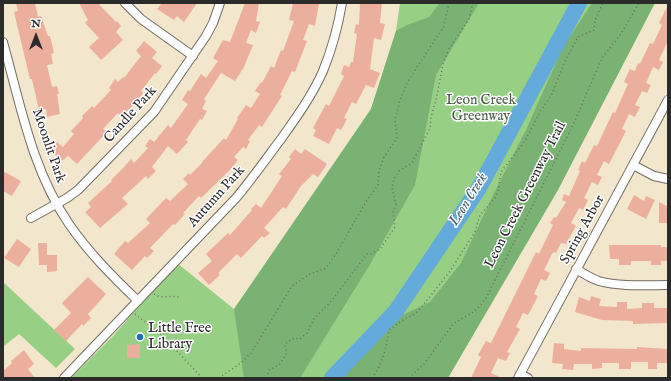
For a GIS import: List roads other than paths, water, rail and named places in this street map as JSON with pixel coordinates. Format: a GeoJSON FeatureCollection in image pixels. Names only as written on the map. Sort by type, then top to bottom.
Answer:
{"type":"FeatureCollection","features":[{"type":"Feature","properties":{"kind":"street"},"geometry":{"type":"LineString","coordinates":[[126,3],[141,19],[193,56]]}},
{"type":"Feature","properties":{"kind":"street","name":"Candle Park"},"geometry":{"type":"LineString","coordinates":[[31,218],[57,204],[78,190],[154,112],[206,36],[213,23],[220,3]]}},
{"type":"Feature","properties":{"kind":"street","name":"Autumn Park"},"geometry":{"type":"LineString","coordinates":[[64,378],[236,198],[295,120],[310,97],[322,72],[332,47],[342,3]]}},
{"type":"Feature","properties":{"kind":"street","name":"Moonlit Park"},"geometry":{"type":"LineString","coordinates":[[3,42],[27,130],[38,163],[57,204],[68,223],[88,250],[138,301]]}},
{"type":"Feature","properties":{"kind":"street","name":"Spring Arbor"},"geometry":{"type":"LineString","coordinates":[[522,377],[576,269],[668,100]]}},
{"type":"Feature","properties":{"kind":"street"},"geometry":{"type":"LineString","coordinates":[[633,165],[654,176],[668,179]]}},
{"type":"Feature","properties":{"kind":"street"},"geometry":{"type":"LineString","coordinates":[[576,269],[591,278],[606,282],[620,284],[668,285]]}},
{"type":"Feature","properties":{"kind":"waterway","name":"Leon Creek"},"geometry":{"type":"LineString","coordinates":[[332,378],[396,311],[479,188],[579,3]]}},
{"type":"Feature","properties":{"kind":"place","name":"Little Free Library"},"geometry":{"type":"Point","coordinates":[140,337]}},
{"type":"Feature","properties":{"kind":"park label","name":"Leon Creek Greenway"},"geometry":{"type":"Point","coordinates":[481,110]}}]}
